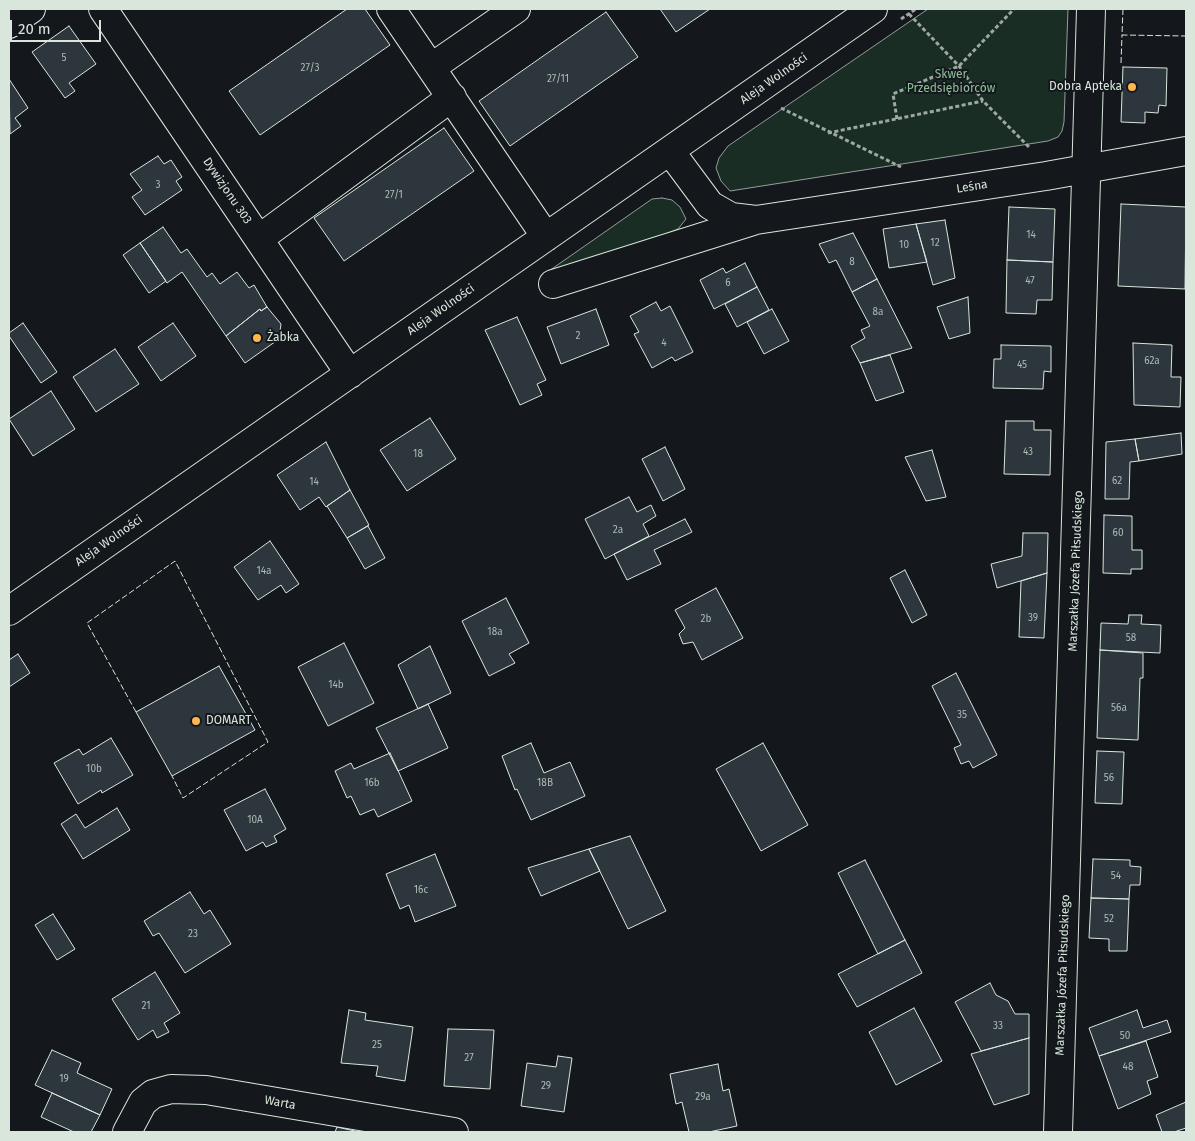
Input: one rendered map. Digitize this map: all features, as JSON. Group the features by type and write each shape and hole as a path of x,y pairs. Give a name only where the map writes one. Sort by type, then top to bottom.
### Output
{"street":[{"path":"9,24 31,9"},
{"name":"Dywizjonu 303","path":"103,9 260,238 350,374"},
{"path":"391,9 546,236"},
{"path":"432,67 516,9"},
{"name":"Marszałka Józefa Piłsudskiego","path":"1054,1132 1092,9"},
{"name":"Aleja Wolności","path":"9,610 670,151 883,17"},
{"path":"260,238 452,97"},
{"name":"Leśna","path":"670,151 710,205 731,217 756,220"},
{"name":"Leśna","path":"553,284 756,220 1186,151"},
{"name":"Warta","path":"127,1132 143,1102 153,1094 171,1089 206,1090 454,1132"}],"path":[{"path":"883,17 909,14 916,9"},
{"path":"897,119 893,94 959,66 1014,9"},
{"path":"909,14 959,66 983,101 1032,150 1023,152"},
{"path":"784,100 776,106 828,133 908,170 898,172"},
{"path":"828,133 983,101"}],"green space":[{"name":"Skwer Przedsiębiorców","path":"928,9 1068,9 1064,122 1058,137 1048,141 730,191 721,181 716,168 719,158 728,146"},
{"path":"652,199 672,200 680,207 686,219 678,229 642,244 546,273"}],"building":[{"path":"347,9 365,9 390,45 260,135 229,91"},
{"path":"660,9 710,9 676,32"},
{"path":"606,12 638,57 510,146 479,101"},
{"path":"69,26 96,64 69,83 75,91 65,98 32,52"},
{"path":"1123,67 1167,68 1166,106 1159,105 1158,113 1145,112 1145,123 1121,122"},
{"path":"9,79 28,108 15,118 21,126 10,134"},
{"path":"444,128 474,171 344,261 314,218"},
{"path":"158,156 164,164 171,160 182,177 176,181 182,190 145,215 132,197 142,190 130,174"},
{"path":"1121,204 1186,207 1185,289 1118,286"},
{"path":"1009,207 1055,209 1053,262 1007,260"},
{"path":"945,220 955,278 933,285 916,224"},
{"path":"916,224 927,262 889,268 883,229"},
{"path":"163,227 181,253 187,249 207,277 212,273 220,284 237,272 249,288 254,285 267,307 261,311 260,309 226,336 182,272 167,283 140,243"},
{"path":"853,233 877,279 852,292 836,260 829,263 819,244"},
{"path":"140,243 166,281 149,293 123,255"},
{"path":"1007,260 1053,262 1052,300 1037,300 1036,314 1006,313"},
{"path":"745,263 757,287 714,309 700,280 723,268 726,273"},
{"path":"877,279 912,348 860,363 851,346 865,338 861,330 870,326 852,292"},
{"path":"757,287 769,310 737,327 725,304"},
{"path":"968,297 970,333 949,339 937,307"},
{"path":"656,302 661,311 670,306 693,352 675,361 672,357 652,368 634,334 639,332 630,316"},
{"path":"267,307 281,324 279,339 245,363 226,336 260,309 261,311"},
{"path":"596,309 609,345 561,364 547,327"},
{"path":"772,309 789,341 764,354 747,322"},
{"path":"517,317 546,380 537,384 542,395 520,405 485,330"},
{"path":"23,323 57,372 41,383 9,336 9,333"},
{"path":"173,323 196,356 161,381 138,347"},
{"path":"1133,343 1172,345 1171,377 1181,377 1180,407 1134,405"},
{"path":"1001,345 1051,346 1051,372 1044,371 1043,389 993,388 994,359 1001,359"},
{"path":"115,349 139,384 96,412 73,377"},
{"path":"890,355 904,392 876,401 860,363"},
{"path":"51,391 75,429 33,456 9,419"},
{"path":"430,418 456,459 407,491 380,450"},
{"path":"1006,421 1034,421 1034,430 1051,430 1050,475 1004,474"},
{"path":"1181,433 1182,454 1139,461 1135,439"},
{"path":"1135,439 1139,461 1130,462 1129,499 1105,499 1106,442"},
{"path":"326,442 350,490 326,507 319,497 300,510 277,475"},
{"path":"665,447 685,489 663,501 642,459"},
{"path":"932,450 946,497 926,501 905,457"},
{"path":"350,490 369,525 347,538 327,506"},
{"path":"629,497 637,512 651,505 656,516 643,524 649,536 605,559 585,519"},
{"path":"1104,515 1132,516 1132,550 1142,550 1142,569 1131,569 1131,574 1103,573"},
{"path":"685,519 692,532 654,550 661,564 627,580 614,554"},
{"path":"368,526 385,558 365,569 347,538"},
{"path":"1023,533 1048,533 1047,573 997,588 991,564 1022,556"},
{"path":"270,541 299,584 286,593 281,585 258,600 234,567"},
{"path":"905,570 927,615 912,623 890,578"},
{"path":"1047,573 1044,638 1019,637 1021,581"},
{"path":"716,588 743,638 702,660 693,642 683,644 679,634 685,628 675,610"},
{"path":"506,598 529,643 509,654 515,663 489,676 462,621"},
{"path":"1129,615 1142,615 1141,624 1161,625 1160,653 1100,650 1101,623 1128,624"},
{"path":"344,643 374,703 328,726 298,667"},
{"path":"430,646 451,693 418,709 398,665"},
{"path":"1100,650 1143,653 1143,678 1140,678 1138,740 1097,738"},
{"path":"18,654 30,673 9,687 9,660"},
{"name":"DOMART","path":"219,666 255,730 172,776 136,712"},
{"path":"956,673 997,755 973,768 969,761 961,764 954,748 961,745 932,686"},
{"path":"428,704 448,748 398,771 376,728"},
{"path":"111,738 133,775 102,793 101,790 78,804 54,763 79,749 83,755"},
{"path":"531,743 544,773 570,762 585,796 531,820 517,789 515,790 502,756"},
{"path":"763,743 808,825 761,851 716,769"},
{"path":"1097,751 1124,752 1122,804 1095,803"},
{"path":"390,753 412,801 378,817 374,809 360,815 351,796 347,798 335,771 351,763 354,769"},
{"path":"265,789 286,829 274,836 277,842 266,847 263,842 246,851 224,810"},
{"path":"117,808 130,830 83,859 61,824 76,814 85,828"},
{"path":"630,836 666,911 628,929 589,849"},
{"path":"589,849 600,871 541,896 528,868"},
{"path":"435,854 456,906 415,922 409,905 400,909 386,874"},
{"path":"1093,859 1130,860 1130,866 1141,867 1140,885 1130,885 1129,899 1091,898"},
{"path":"865,860 905,940 878,954 838,873"},
{"path":"190,892 204,914 210,910 231,944 185,973 159,933 153,936 144,921"},
{"path":"1091,898 1129,899 1127,951 1109,951 1109,939 1089,938"},
{"path":"53,914 75,949 57,960 35,925"},
{"path":"905,940 922,973 857,1007 838,974"},
{"path":"155,972 180,1013 164,1023 169,1032 157,1038 153,1030 138,1040 112,999"},
{"path":"990,983 996,995 1008,1001 1015,1014 1029,1014 1029,1038 981,1051 955,1002"},
{"path":"914,1008 942,1061 896,1085 869,1032"},
{"path":"349,1010 366,1013 365,1020 413,1027 405,1081 376,1076 378,1066 341,1063"},
{"path":"1137,1010 1143,1028 1167,1020 1171,1032 1099,1056 1089,1028"},
{"path":"448,1029 494,1030 490,1089 444,1086"},
{"path":"1029,1038 1029,1094 994,1105 971,1054"},
{"path":"1146,1041 1158,1077 1147,1081 1151,1094 1118,1109 1099,1056"},
{"path":"52,1050 81,1063 77,1073 112,1089 100,1115 35,1085"},
{"path":"558,1056 572,1058 564,1112 521,1106 527,1063 556,1067"},
{"path":"718,1064 723,1091 729,1089 737,1126 709,1132 689,1132 682,1102 676,1104 670,1074"},
{"path":"52,1093 100,1115 91,1132 74,1132 41,1117"},
{"path":"1186,1102 1186,1128 1174,1132 1162,1132 1156,1115"},
{"path":"337,1127 359,1132 335,1132"}],"fence":[{"path":"1123,9 1122,35 1186,36"},
{"path":"1121,63 1122,35"},
{"path":"136,712 87,623 175,561 268,742 183,798 172,776"}],"place":[{"name":"Dobra Apteka","path":"1132,87"},
{"name":"Żabka","path":"257,338"},
{"name":"DOMART","path":"196,721"}]}
